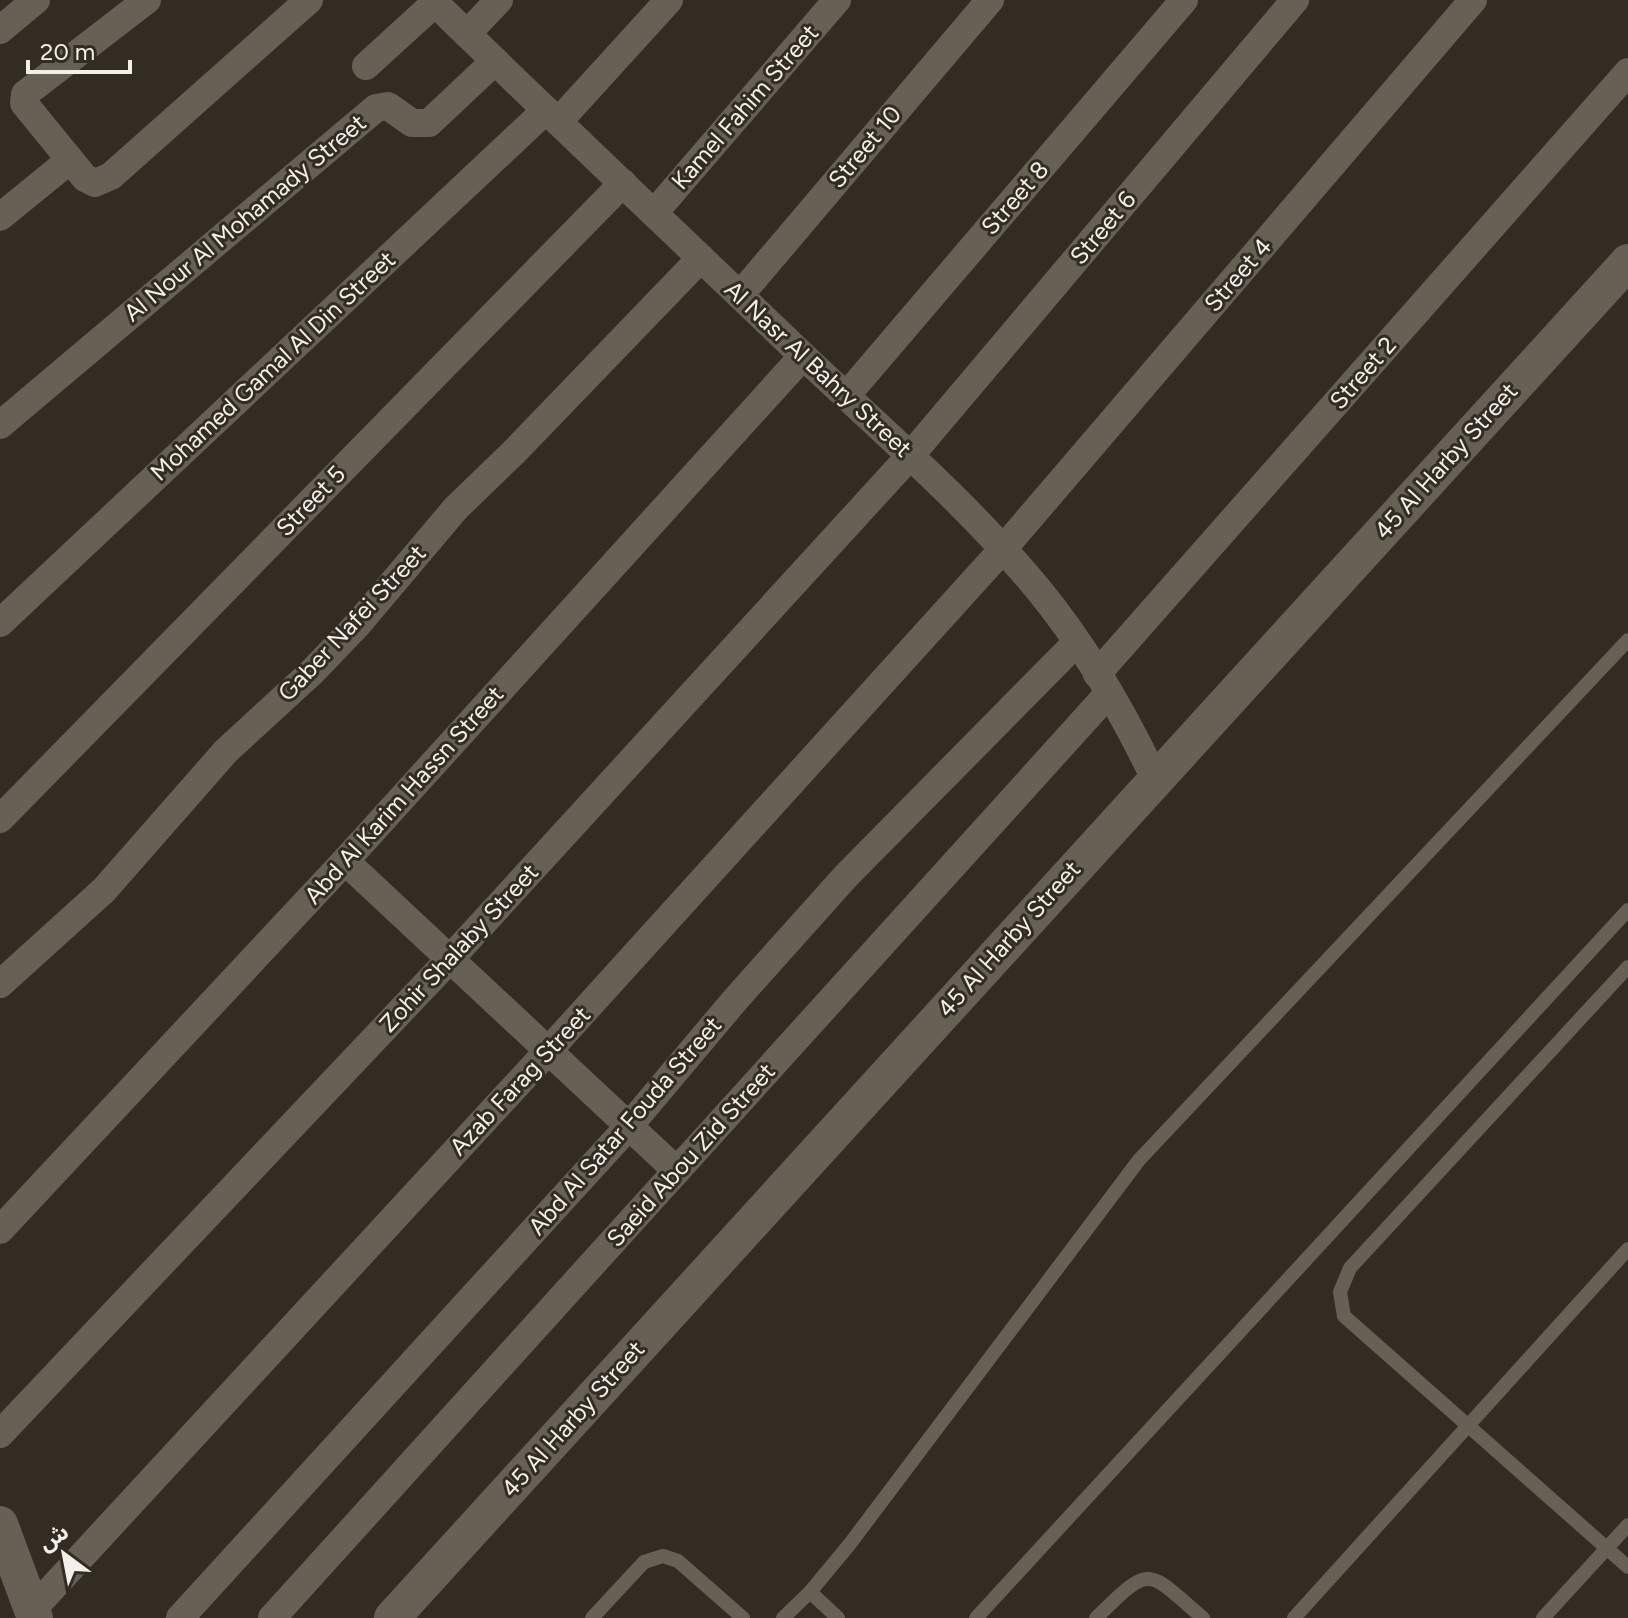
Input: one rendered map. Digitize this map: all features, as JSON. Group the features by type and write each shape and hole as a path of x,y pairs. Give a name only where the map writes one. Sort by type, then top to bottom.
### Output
{"street":[{"path":"0,30 36,0"},
{"path":"147,0 25,94 27,107 70,160 89,181 95,183 106,180 309,0"},
{"path":"467,34 499,0"},
{"name":"Mohamed Gamal Al Din Street","path":"0,623 552,116 669,0"},
{"name":"Kamel Fahim Street","path":"654,213 837,0"},
{"name":"Street 10","path":"740,295 990,0"},
{"name":"Street 8","path":"846,396 1184,0"},
{"name":"Street 6","path":"910,456 1295,0"},
{"name":"Street 4","path":"1003,549 1473,0"},
{"path":"366,66 434,2"},
{"name":"Al Nasr Al Bahry Street","path":"434,2 910,456 1003,549 1077,642 1155,779"},
{"name":"Al Nour Al Mohamady Street","path":"0,425 376,108 388,106 412,123 429,123 495,61"},
{"name":"Street 2","path":"1103,683 1628,72"},
{"path":"0,217 70,160"},
{"name":"Street 5","path":"0,819 623,183"},
{"name":"Gaber Nafei Street","path":"0,984 104,890 226,751 305,679 358,624 456,508 701,258"},
{"name":"45 Al Harby Street","path":"392,1618 1628,262"},
{"name":"Abd Al Karim Hassn Street","path":"0,1230 345,861 803,356"},
{"name":"Zohir Shalaby Street","path":"0,1434 450,959 910,456"},
{"name":"Azab Farag Street","path":"34,1614 1003,549"},
{"name":"Abd Al Satar Fouda Street","path":"180,1618 629,1126 735,1000 846,876 1077,642"},
{"name":"Saeid Abou Zid Street","path":"272,1618 677,1171 1103,683"},
{"path":"345,861 677,1171"},
{"path":"1,1529 34,1614"}],"lane":[{"path":"783,1618 810,1592 849,1545 1139,1160 1628,640"},
{"path":"976,1618 1628,910"},
{"path":"1628,967 1350,1268 1340,1292 1344,1316 1628,1567"},
{"path":"1294,1618 1628,1249"},
{"path":"1543,1618 1628,1525"},
{"path":"592,1618 644,1562 663,1556 678,1561 743,1618"},
{"path":"1096,1618 1132,1583 1146,1578 1159,1580 1203,1618"},
{"path":"810,1592 838,1618"}]}
